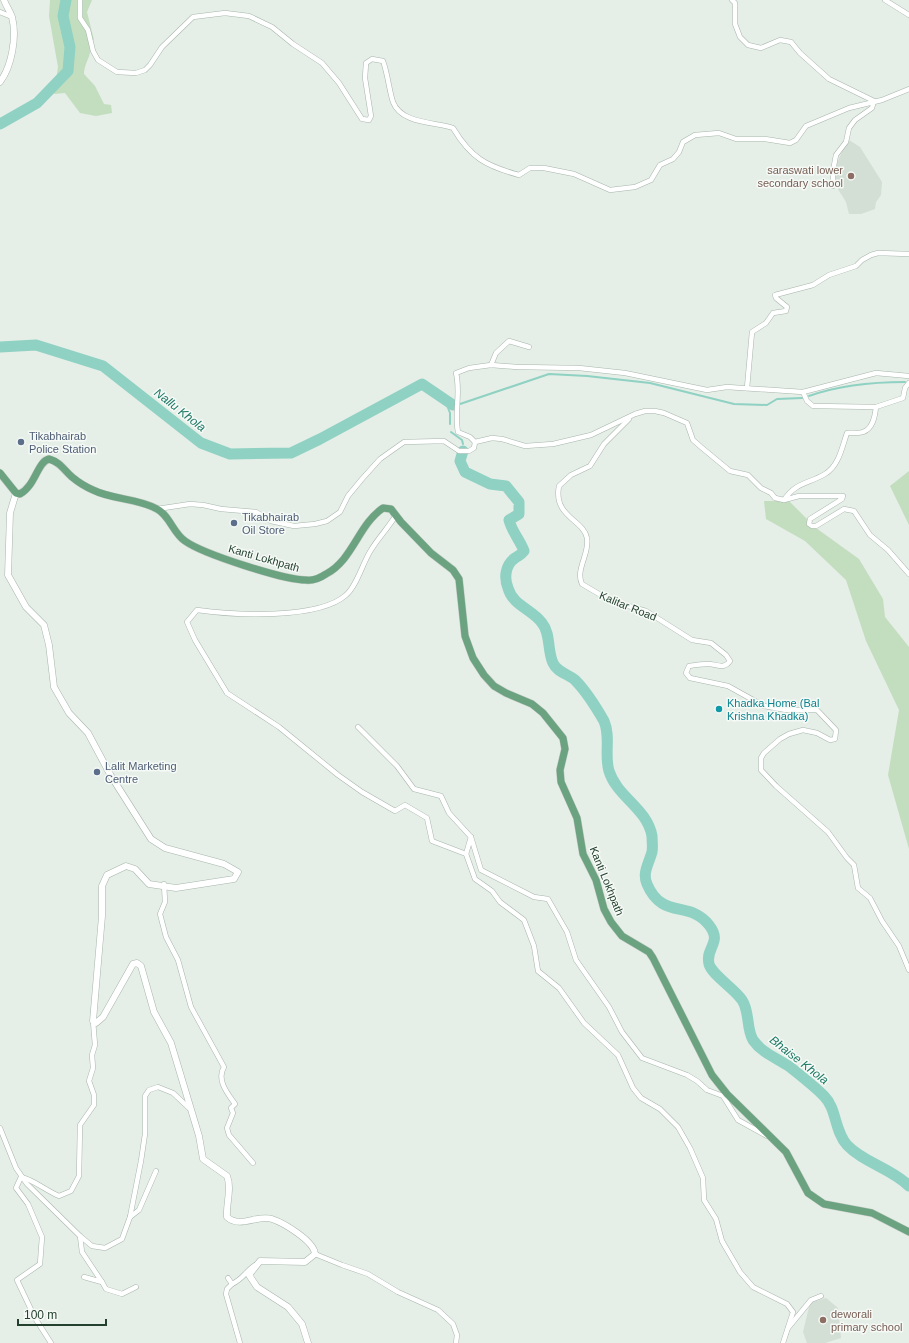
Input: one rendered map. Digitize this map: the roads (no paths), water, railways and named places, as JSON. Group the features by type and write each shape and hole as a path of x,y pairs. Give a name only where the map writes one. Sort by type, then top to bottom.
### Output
{"main road":[{"name":"Kanti Lokhpath","path":"16,493 20,494 28,490 35,479 42,462 49,459 60,465 73,478 93,491 125,498 157,509 181,537 198,548 278,575 308,581 317,579 336,568 370,519 379,511 389,508 424,546 454,570 459,579 465,636 473,658 484,675 494,686 506,694 532,704 543,713 563,738 565,749 560,770 561,782 577,818 583,854 596,880 601,899 611,922 622,936 649,952 653,958 712,1075 727,1094 786,1152 793,1162 800,1181 815,1200 832,1207 872,1213 909,1232"},
{"path":"0,473 16,493"}],"street":[{"path":"0,82 10,58 13,46 14,26 12,17 4,0"},
{"path":"80,0 80,18 88,30 93,51 98,60 117,72 136,73 144,70 150,65 162,47 194,17 225,13 249,16 272,27 322,64 339,83 362,119 369,120 371,116 365,78 366,63 372,59 383,61 388,75 393,104 411,119 453,128 459,139 475,157 503,170 519,175 530,168 544,168 574,174 587,179 601,188 610,190 635,187 651,180 660,165 673,158 679,152 684,142 695,135 718,133 736,139 765,139 790,143 796,140 806,126 849,108 882,100 909,89"},
{"path":"732,0 735,3 735,24 740,37 748,45 761,48 780,40 791,42 800,54 829,79 874,101"},
{"path":"884,0 909,15"},
{"path":"0,12 12,17"},
{"path":"898,93 909,92"},
{"path":"833,186 832,171 836,155 846,142 849,128 855,120 872,108 874,101"},
{"path":"747,388 752,332 766,323 773,313 786,311 787,307 774,295 813,285 829,275 856,266 862,260 871,255 878,253 909,254"},
{"path":"491,365 496,353 510,341 528,347"},
{"path":"475,442 470,437 458,432 456,414 458,400 456,373 469,368 491,365 579,368 625,373 707,390 727,387 803,392 876,373 909,376"},
{"path":"803,392 807,401 813,406 876,408 903,398 905,388 909,383"},
{"path":"784,500 790,491 799,485 826,473 840,455 846,433 863,432 870,427 874,421 876,408"},
{"path":"475,442 492,438 502,439 525,446 553,444 591,435 635,414 655,411 687,423 693,440 730,471 748,476 761,488 771,493 775,498 784,500 799,496 843,496 842,499 810,519 809,524 816,526 844,509 854,511 870,535 888,550 909,574"},
{"name":"Kalitar Road","path":"635,414 604,444 590,466 571,475 559,486 558,496 567,516 579,524 587,536 588,544 581,581 582,584 604,598 646,611 692,640 711,643 726,655 730,661 727,665 722,666 709,664 688,666 686,673 690,678 728,686 764,706 786,710 817,710 836,730 835,739 830,740 817,733 803,730 784,736 764,753 761,758 762,770 776,786 828,832 854,865 858,888 870,898 882,921 899,946 909,970"},
{"path":"157,509 197,505 221,510 256,512 271,520 294,526 321,523 327,521 340,512 348,496 380,459 404,442 444,441 459,451 469,451 474,448 475,442"},
{"path":"16,493 10,513 8,574 26,607 44,624 49,645 54,687 69,713 88,733 111,776 151,839 165,848 224,864 238,872 234,879 176,888 164,884 149,884 135,869 126,866 107,875 102,886 102,916 93,1022 95,1044 92,1055 93,1068 89,1082 94,1095 94,1105 80,1125 79,1176 71,1191 58,1196 42,1188 28,1178 21,1177"},
{"path":"396,515 371,550 348,594 340,600 314,609 259,615 225,614 197,610 187,622 195,640 227,693 279,727 338,775 362,792 395,811 405,805 426,818 432,841 466,854"},
{"path":"358,726 397,766 414,789 441,796 449,813 471,837 481,870 534,897 548,899 567,932 576,960 609,1007 622,1032 642,1058 687,1076 697,1081 707,1090 723,1096 738,1120 772,1139"},
{"path":"471,837 466,854 475,879 492,891 500,902 524,920 534,946 538,971 559,988 584,1023 618,1055 633,1088 641,1098 660,1109 678,1127 690,1148 703,1178 704,1200 716,1219 722,1241 740,1272 754,1287 787,1304 793,1312 783,1343"},
{"path":"164,884 165,902 160,914 166,937 178,960 191,1007 224,1067 221,1071 224,1089 235,1104 230,1108 233,1113 227,1128 229,1135 253,1163"},
{"path":"93,1022 96,1023 103,1016 133,964 137,963 141,966 154,1012 171,1043 189,1108 199,1136 203,1159 227,1176 229,1180 226,1204 227,1217 231,1221 237,1222 272,1219 308,1240 314,1249 315,1254"},
{"path":"0,1128 21,1177 80,1236 92,1246 105,1248 122,1239 130,1217 145,1134 145,1096 149,1090 158,1087 173,1093 189,1108"},
{"path":"130,1217 139,1210 156,1171"},
{"path":"21,1177 16,1188 28,1204 42,1238 40,1264 17,1280 35,1318 51,1343"},
{"path":"80,1236 82,1252 106,1289 122,1294 136,1286"},
{"path":"240,1343 226,1294 227,1289 232,1284 242,1279 247,1270 260,1262 305,1262 315,1254"},
{"path":"315,1254 368,1274 398,1292 438,1310 453,1324 457,1335 456,1343"},
{"path":"260,1262 249,1274 257,1287 288,1307 302,1324 308,1343"},
{"path":"84,1277 102,1282"},
{"path":"228,1278 232,1284"},
{"path":"786,1331 811,1300 821,1296"}],"waterway":[{"path":"0,124 37,103 68,71 70,47 63,16 66,0"},
{"name":"Nallu Khola","path":"0,347 36,345 103,366 201,443 230,454 291,453 422,384 453,405"},
{"path":"460,404 549,374 587,376 650,383 734,404 767,405 777,399 802,398"},
{"path":"809,396 832,389 856,385 905,382"},
{"path":"445,400 450,413 450,424"},
{"path":"451,432 462,440 463,444"},
{"name":"Bhaise Khola","path":"463,451 460,461 465,472 490,484 506,486 519,502 519,514 509,520 524,551 515,558 507,568 506,580 510,594 518,603 538,618 545,627 553,663 560,671 575,680 591,700 604,721 607,733 607,759 609,771 618,788 644,818 649,826 652,836 652,852 646,868 645,876 647,884 653,895 660,902 668,906 693,913 709,925 714,936 714,941 708,958 709,964 714,973 742,1000 746,1010 749,1030 753,1040 770,1055 790,1067 824,1096 831,1107 840,1133 847,1145 861,1156 894,1175 909,1186"}],"place":[{"name":"saraswati lower secondary school","path":"851,176"},
{"name":"Tikabhairab Police Station","path":"21,442"},
{"name":"Tikabhairab Oil Store","path":"234,523"},
{"name":"Khadka Home (Bal Krishna Khadka)","path":"719,709"},
{"name":"Lalit Marketing Centre","path":"97,772"},
{"name":"deworali primary school","path":"823,1320"}]}
